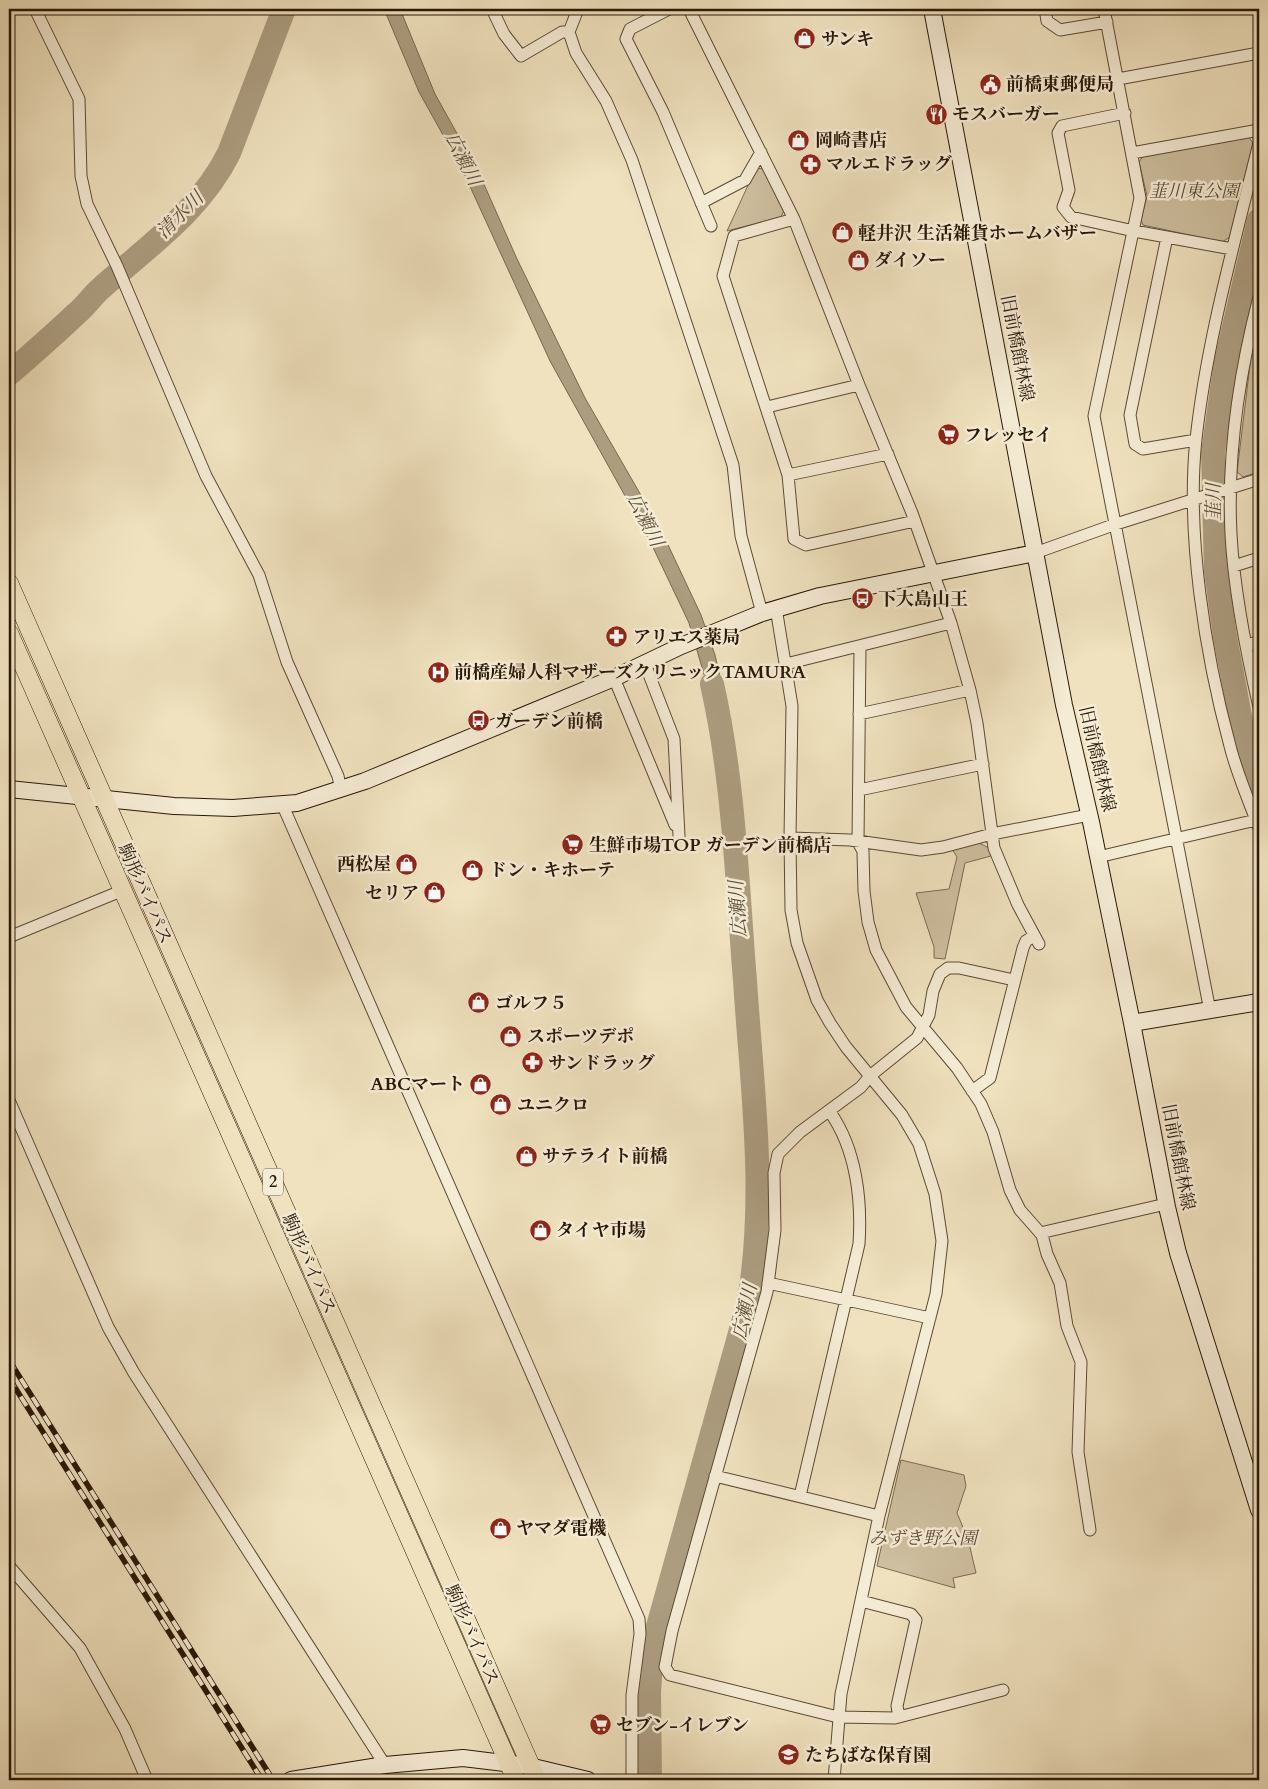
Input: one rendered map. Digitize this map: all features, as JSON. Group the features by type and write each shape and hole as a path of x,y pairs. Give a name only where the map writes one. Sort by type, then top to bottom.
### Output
{"main road":[{"name":"駒形バイパス","path":"9,583 533,1773"},
{"name":"駒形バイパス","path":"9,634 512,1773"},
{"path":"304,1251 308,1284 321,1314"}],"street":[{"path":"35,9 79,98 82,189 123,279 206,476 259,576 287,662 338,776 341,790"},
{"path":"492,9 504,34 521,56 562,32 568,32"},
{"path":"578,9 568,32 576,52 606,101 635,169 733,466 741,536 769,611 786,664 792,716 791,910 804,968 817,1000 830,1023 902,1115 919,1144 935,1194 942,1241 940,1272 930,1318 879,1516 846,1666 838,1717 834,1780"},
{"path":"670,9 630,29 626,39 663,112 711,226"},
{"path":"689,9 794,219 915,521 951,623 970,690 983,764 994,848 1036,940 1026,941 1023,948 990,1078 972,1091"},
{"name":"旧前橋館林線","path":"932,9 1064,705 1132,1023 1166,1204 1178,1253 1259,1510"},
{"path":"1045,9 1047,21 1060,30 1107,22"},
{"path":"1104,9 1140,198 1094,416 1210,1011"},
{"path":"1118,79 1259,52"},
{"path":"1125,113 1062,126 1058,133 1069,190 1063,207 1071,217 1232,249"},
{"path":"1132,153 1259,130"},
{"path":"1098,857 1177,838 1258,824 1230,747 1203,613 1196,440 1206,368 1232,249 1259,143"},
{"path":"701,203 745,180 761,152"},
{"path":"794,219 734,236 723,276 788,476 794,539 806,545 915,521"},
{"path":"1167,237 1130,416 1135,444 1143,449 1196,440"},
{"path":"1259,297 1247,344 1226,490 1234,566 1246,646 1259,707"},
{"path":"1247,344 1259,341"},
{"path":"767,407 859,385"},
{"path":"788,476 888,454"},
{"path":"9,789 126,803 203,808 283,806 341,790 614,678 686,644 769,611 820,596 1035,553 1116,524 1259,479"},
{"path":"1234,566 1259,558"},
{"path":"786,664 951,623"},
{"path":"1246,646 1259,641"},
{"path":"860,646 858,842 863,851 864,891 868,922 876,950 902,999 923,1028 957,1068 981,1104 994,1132 1010,1190 1020,1210 1040,1233 1060,1282 1067,1326 1081,1362 1078,1452 1090,1530"},
{"path":"614,678 679,836 674,739 645,664"},
{"path":"859,714 970,690"},
{"path":"859,790 983,764"},
{"path":"283,806 639,1619 640,1634 632,1695 632,1780"},
{"path":"790,838 858,842 921,850 943,847 992,834 1089,815"},
{"path":"9,937 121,891"},
{"path":"1003,1690 898,1717 838,1717 670,1675 666,1672 665,1667 672,1631 758,1328 768,1283 774,1230 775,1161 778,1154 800,1132 830,1112 861,1087 870,1076 917,1038 929,1015 936,982 940,974 948,968 959,968 1014,980"},
{"path":"1132,1023 1259,1002"},
{"path":"9,1100 108,1326 134,1373 384,1765"},
{"path":"800,1496 848,1299 859,1244 860,1207 851,1160 841,1133 830,1112"},
{"path":"1040,1233 1166,1204"},
{"path":"768,1283 930,1318"},
{"path":"716,1476 879,1516"},
{"path":"9,1566 80,1648 125,1728 147,1780"},
{"path":"861,1601 911,1614 916,1620 897,1706 898,1717"},
{"path":"291,1780 384,1765 463,1758 512,1773 533,1773 588,1780"}],"green space":[{"name":"韮川東公園","path":"1248,136 1253,143 1230,237 1222,242 1143,225 1141,220 1147,196 1139,162 1144,155"},
{"path":"756,168 763,169 784,210 781,217 727,231"},
{"path":"1259,349 1259,472 1243,477 1237,472 1251,357"},
{"path":"979,843 989,848 991,856 965,863 945,959 934,958 934,947 916,893 949,889 957,857 952,849"},
{"name":"みずき野公園","path":"901,1460 964,1475 966,1486 957,1513 968,1539 976,1573 953,1578 955,1588 877,1566"}],"water":[{"path":"384,9 400,9 435,94 479,173 517,259 585,398 661,530 701,615 715,655 727,708 724,718 715,712 689,623 649,539 550,361 462,169 419,92"}],"waterway":[{"name":"清水川","path":"9,374 83,308 98,291 170,228 203,193 229,153 284,9"},
{"name":"韮川","path":"1259,220 1226,361 1213,453 1216,571 1225,637 1243,732 1259,783"},
{"name":"広瀬川","path":"650,1780 649,1692 652,1648 749,1301 757,1221 754,1101 734,832 725,757 712,684"}],"railway":[{"path":"9,1360 273,1780"},
{"path":"9,1378 262,1780"}],"place":[{"name":"サンキ","path":"805,39"},
{"name":"前橋東郵便局","path":"990,84"},
{"name":"モスバーガー","path":"936,114"},
{"name":"岡崎書店","path":"799,140"},
{"name":"マルエドラッグ","path":"810,164"},
{"name":"軽井沢 生活雑貨ホームバザー","path":"842,233"},
{"name":"ダイソー","path":"858,260"},
{"name":"フレッセイ","path":"948,435"},
{"name":"下大島山王","path":"862,599"},
{"name":"アリエス薬局","path":"617,637"},
{"name":"前橋産婦人科マザーズクリニックTAMURA","path":"438,672"},
{"name":"ガーデン前橋","path":"479,721"},
{"name":"生鮮市場TOP ガーデン前橋店","path":"573,845"},
{"name":"西松屋","path":"407,864"},
{"name":"ドン・キホーテ","path":"473,870"},
{"name":"セリア","path":"435,893"},
{"name":"ゴルフ５","path":"479,1003"},
{"name":"スポーツデポ","path":"511,1036"},
{"name":"サンドラッグ","path":"532,1063"},
{"name":"ABCマート","path":"481,1084"},
{"name":"ユニクロ","path":"501,1105"},
{"name":"サテライト前橋","path":"526,1156"},
{"name":"タイヤ市場","path":"540,1230"},
{"name":"ヤマダ電機","path":"500,1528"},
{"name":"セブン-イレブン","path":"600,1725"},
{"name":"たちばな保育園","path":"789,1755"}]}
